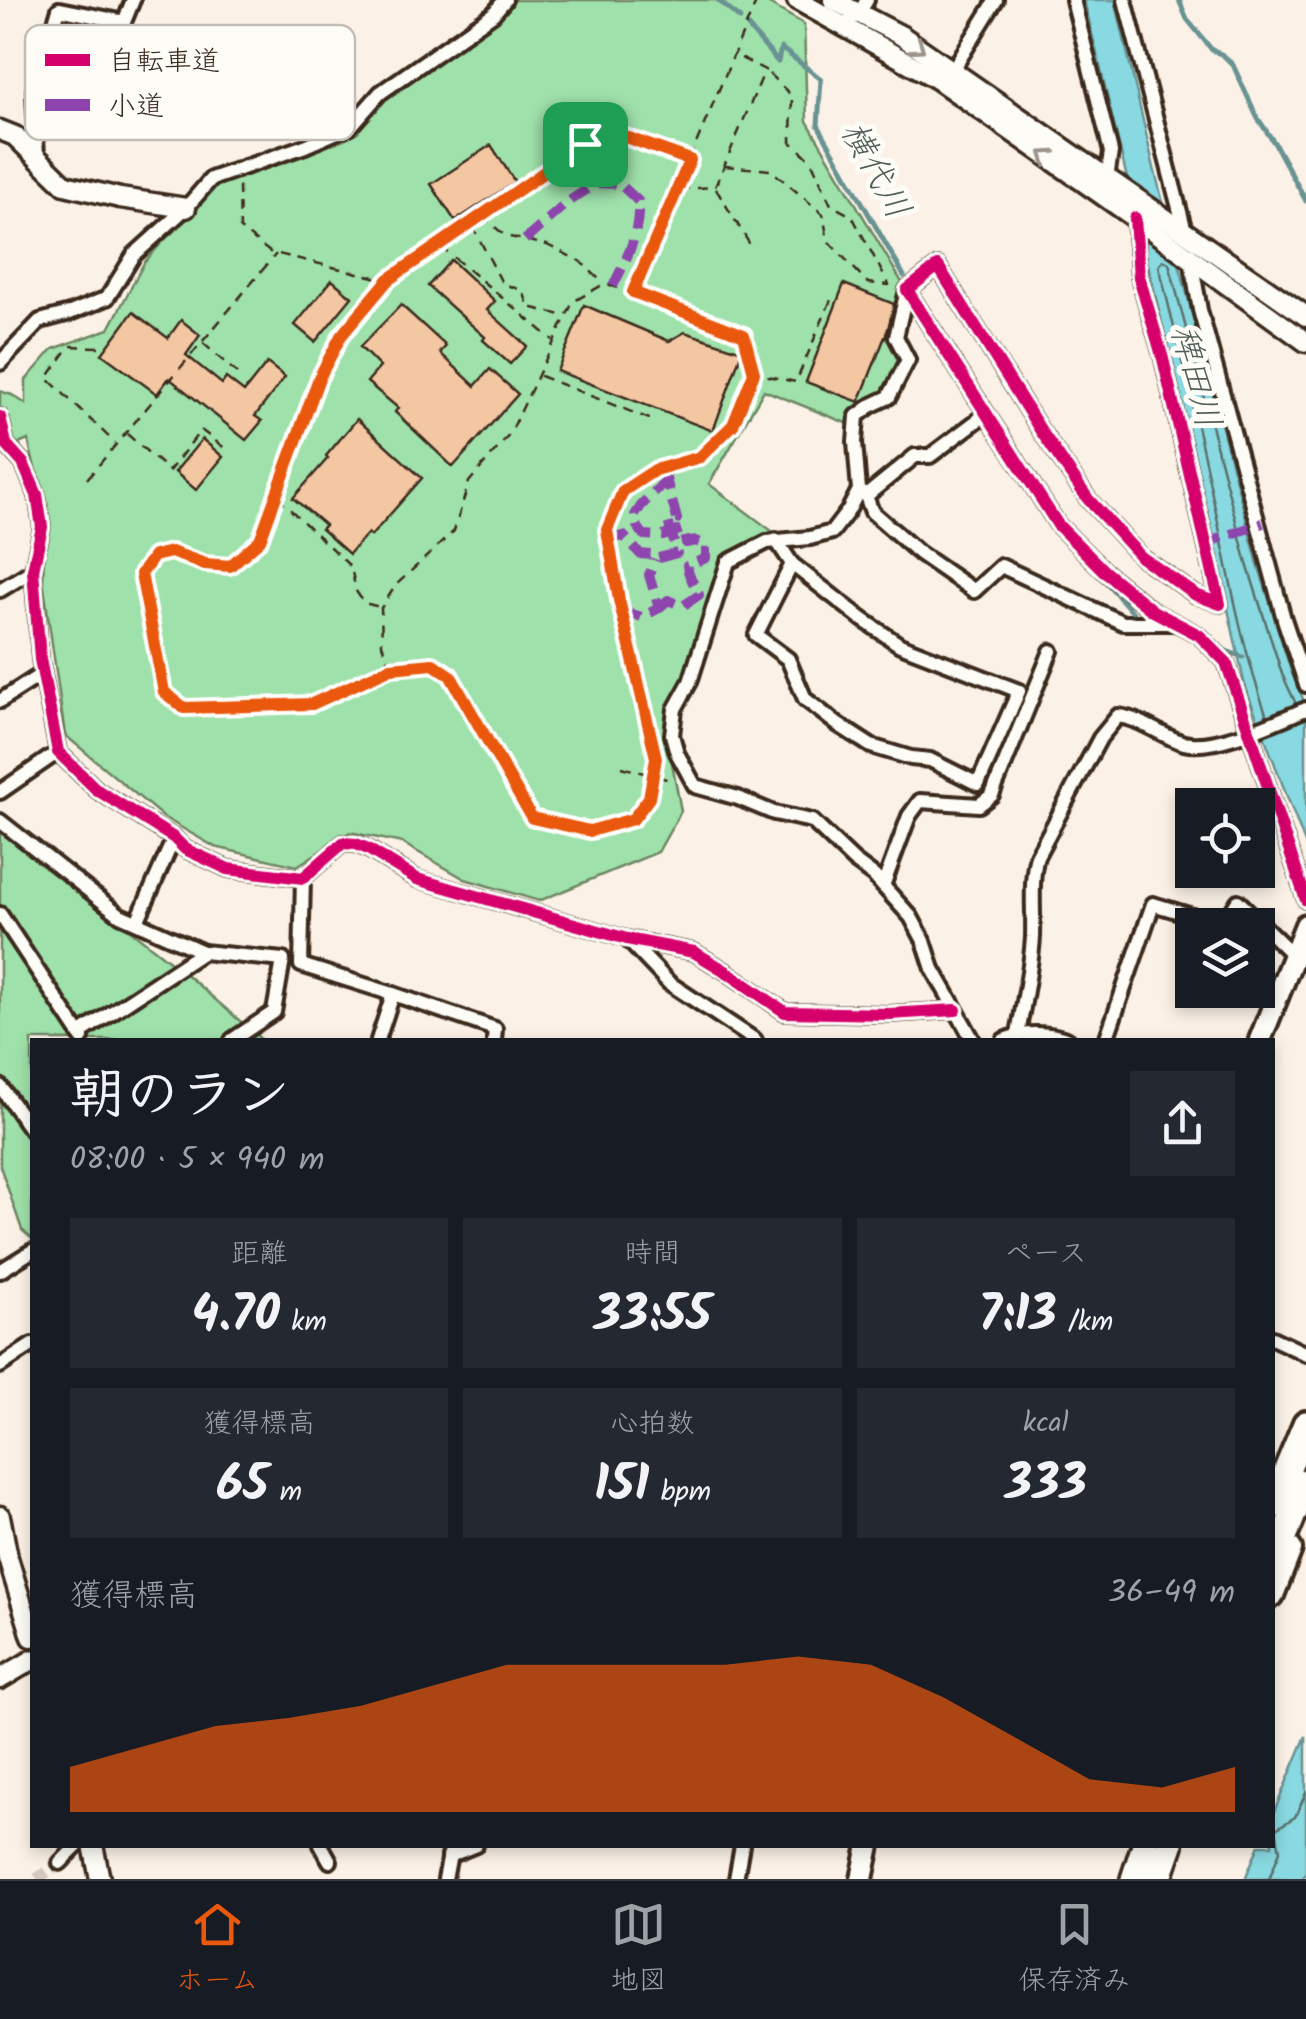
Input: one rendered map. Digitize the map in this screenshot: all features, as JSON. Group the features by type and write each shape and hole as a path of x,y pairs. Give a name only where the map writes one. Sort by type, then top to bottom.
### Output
{"highway":[{"path":"1275,1481 1306,1407"},
{"path":"1275,1499 1306,1424"},
{"path":"1275,1559 1306,1482"},
{"path":"1275,1586 1306,1509"},
{"path":"1124,1879 1136,1848"},
{"path":"1134,1879 1144,1848"},
{"path":"1158,1879 1169,1848"},
{"path":"1169,1879 1180,1848"}],"main road":[{"path":"1261,1038 1306,924"},
{"path":"862,1879 869,1848"}],"street":[{"path":"53,25 58,8 124,22 133,0"},
{"path":"355,121 380,94 493,14 504,0"},
{"path":"797,0 936,78 1130,215 1192,252 1246,276 1306,316"},
{"path":"833,0 863,7 1124,189 1242,296 1306,342"},
{"path":"952,71 996,0"},
{"path":"1073,0 1111,152 1107,178"},
{"path":"1125,0 1192,252 1200,310 1306,685"},
{"path":"843,26 863,7"},
{"path":"0,130 15,136 65,186 186,208"},
{"path":"36,140 37,158"},
{"path":"0,364 40,322 107,298 134,256 211,179 318,140"},
{"path":"1130,215 1139,278 1163,360 1220,604 1196,594 1141,557 1088,499 938,266 906,290 896,337 908,360 889,397 857,416 855,442 862,493 872,512 920,553 974,591 1001,566 1123,623 1175,623"},
{"path":"906,290 1058,525 1153,612 1200,635 1226,662 1306,900"},
{"path":"972,1038 933,969 911,917 882,886 812,821 774,813 695,786 672,736 675,709 690,682 728,562 767,542 832,532 862,493 915,456 930,456 986,414"},
{"path":"0,417 3,446 23,463 36,495 42,528 34,570 42,674 58,752 97,790 174,838 185,849 228,869 303,878 343,844 356,844 417,879 627,938 694,952 785,1012 889,1014 956,1010"},
{"path":"776,540 792,564 900,644 1019,691 978,784 930,760 871,746 805,699 788,659 756,634 792,564"},
{"path":"0,590 34,570"},
{"path":"882,886 909,816 920,801 980,805 992,795 1051,651"},
{"path":"0,701 42,674"},
{"path":"1018,1034 1032,952 1032,874 1037,856 1100,738 1118,716 1197,746 1251,731 1306,709"},
{"path":"0,792 58,752"},
{"path":"0,821 120,915 203,952 283,960 274,1012 235,1038"},
{"path":"136,922 174,838"},
{"path":"303,878 300,965 495,1029 494,1038"},
{"path":"1107,1038 1154,904 1175,910"},
{"path":"0,914 6,935 81,1037 203,952"},
{"path":"1275,937 1294,956"},
{"path":"627,938 669,983 752,1038"},
{"path":"379,1038 392,994"},
{"path":"1009,1038 1018,1034 1064,1038"},
{"path":"0,1086 30,1128"},
{"path":"0,1272 30,1252"},
{"path":"1275,1339 1306,1354"},
{"path":"0,1366 30,1346"},
{"path":"0,1516 30,1630"},
{"path":"0,1679 30,1661"},
{"path":"60,1863 75,1848"},
{"path":"94,1848 100,1879"},
{"path":"323,1848 330,1861"},
{"path":"736,1879 741,1848"},
{"path":"445,1879 450,1850"}],"path":[{"path":"633,292 757,0"},
{"path":"724,166 771,170 823,214 828,241 868,283 889,285 852,216 831,205 811,160 791,142 792,96 765,70 734,55"},
{"path":"715,187 765,70"},
{"path":"561,124 585,144"},
{"path":"482,215 505,236 547,246 580,261 604,284 744,335 754,373 733,425 700,457 655,470 623,491 607,530 656,758 649,798 633,819 590,831 532,818 450,675 433,664 391,668 312,704 184,708 164,692 141,574 154,556 171,552 205,564 230,566 260,540 319,378 341,336 388,280 471,223 482,215 585,144 620,135 690,160"},
{"path":"239,169 240,229 270,252 388,280"},
{"path":"678,189 715,187"},
{"path":"715,187 752,248"},
{"path":"471,223 502,284 523,291 530,307 566,316"},
{"path":"439,245 554,341"},
{"path":"88,479 276,254"},
{"path":"391,668 382,644 381,608 396,585 454,531 468,482 510,434 573,302 604,284"},
{"path":"754,373 796,382 833,295"},
{"path":"202,342 239,374"},
{"path":"99,347 70,346 47,378 116,444"},
{"path":"538,375 657,422"},
{"path":"126,433 170,471 201,430 226,450"},
{"path":"276,496 351,568 356,591 364,604 381,608"},
{"path":"622,767 695,786"}],"green space":[{"path":"509,0 762,0 804,24 807,121 904,286 892,333 902,358 887,393 871,400 846,423 764,390 709,484 772,531 727,556 689,676 673,698 668,742 681,811 658,852 539,901 465,879 402,843 350,832 297,866 215,847 163,817 65,735 43,580 46,512 28,440 0,452 0,391 26,404 26,380 53,349 109,329 144,263 213,184 321,140 355,140 355,125 380,97"},
{"path":"0,828 181,970 260,1038 30,1038 30,1237 22,1230 0,1166"}],"water":[{"name":"稗田川","path":"1084,0 1115,0 1154,168 1257,561 1291,671 1306,706 1306,846 1245,686"},
{"path":"1306,1736 1303,1879 1245,1879 1258,1848 1275,1848 1275,1809"}],"building":[{"path":"491,145 515,182 455,221 431,184"},
{"path":"451,260 495,301 487,310 527,346 510,364 428,286"},
{"path":"332,280 352,297 315,342 295,325"},
{"path":"844,284 894,304 859,402 806,382"},
{"path":"401,305 446,346 440,353 475,386 490,369 518,394 453,467 395,412 398,408 367,382 380,367 360,347"},
{"path":"584,305 669,341 685,332 742,351 713,431 557,371"},
{"path":"133,312 168,338 181,320 200,335 186,355 222,384 226,378 244,392 267,363 285,377 255,416 262,421 246,440 169,378 157,394 102,354"},
{"path":"357,419 422,478 371,536 368,533 349,554 321,529 325,525 293,498"},
{"path":"202,439 223,457 196,490 175,472"}],"waterway":[{"name":"横代川","path":"718,0 740,19"},
{"path":"1179,0 1187,19 1212,50 1233,65 1257,117 1306,201"},
{"name":"横代川","path":"747,26 778,62 781,48 821,79 818,125 904,276"},
{"name":"横代川","path":"1098,573 1135,615 1143,618"},
{"name":"横代川","path":"1171,630 1183,634"},
{"name":"横代川","path":"1221,649 1243,657"}],"tunnel":[{"path":"37,1879 60,1863"}],"marked path":[{"path":"525,240 569,201 597,183 620,184 638,201 638,213 632,245 613,286"},
{"path":"609,539 624,536 640,554 655,559 677,553 668,521 677,519 663,468"},
{"path":"659,608 668,600 683,606 699,595 687,566 706,558 706,545 686,543 683,529 663,536 644,535 637,526 635,515 666,480"},
{"path":"1203,544 1263,523"},
{"path":"622,611 642,617 659,608 649,575 655,559"}],"cycle path":[{"path":"1135,218 1139,277 1163,359 1220,604 1196,595 1141,557 1088,499 938,266 907,290 1058,525 1105,572 1153,611 1199,635 1226,662 1306,900"},
{"path":"0,417 6,444 23,463 37,495 42,527 33,570 40,659 58,752 97,790 174,838 185,849 228,869 303,878 343,843 356,844 417,879 627,939 694,952 785,1012 889,1014 956,1010"}],"route":[{"path":"620,135 690,160 633,292 744,335 754,373 733,425 700,457 655,470 623,491 607,530 656,758 649,798 633,819 590,831 532,818 450,675 433,664 391,668 312,704 184,708 164,692 141,574 154,556 171,552 205,564 230,566 260,540 319,378 341,336 388,280 585,144 620,135"}]}
